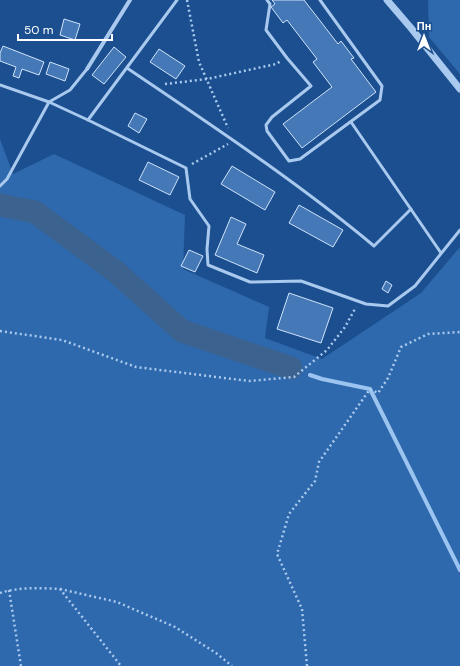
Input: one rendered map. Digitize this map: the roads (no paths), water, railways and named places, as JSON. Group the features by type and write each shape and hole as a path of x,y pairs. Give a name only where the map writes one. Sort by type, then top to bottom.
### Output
{"street":[{"path":"86,69 130,0"},
{"path":"387,0 460,89"}],"lane":[{"path":"88,120 176,0"},
{"path":"267,0 270,4 266,30 310,86 272,117 266,125 267,131 289,161 300,159 380,100 382,86 320,0"},
{"path":"127,68 234,140 374,246 411,209"},
{"path":"0,186 7,179 49,102 70,90 86,69"},
{"path":"0,85 49,102 186,168 190,199 209,226 206,249 208,265 250,282 301,281 359,302 388,306 415,286 460,230"},
{"path":"351,122 441,253"}],"waterway":[{"path":"0,205 35,212 115,271 182,331 291,368"},
{"path":"310,375 370,389 460,570"}]}
